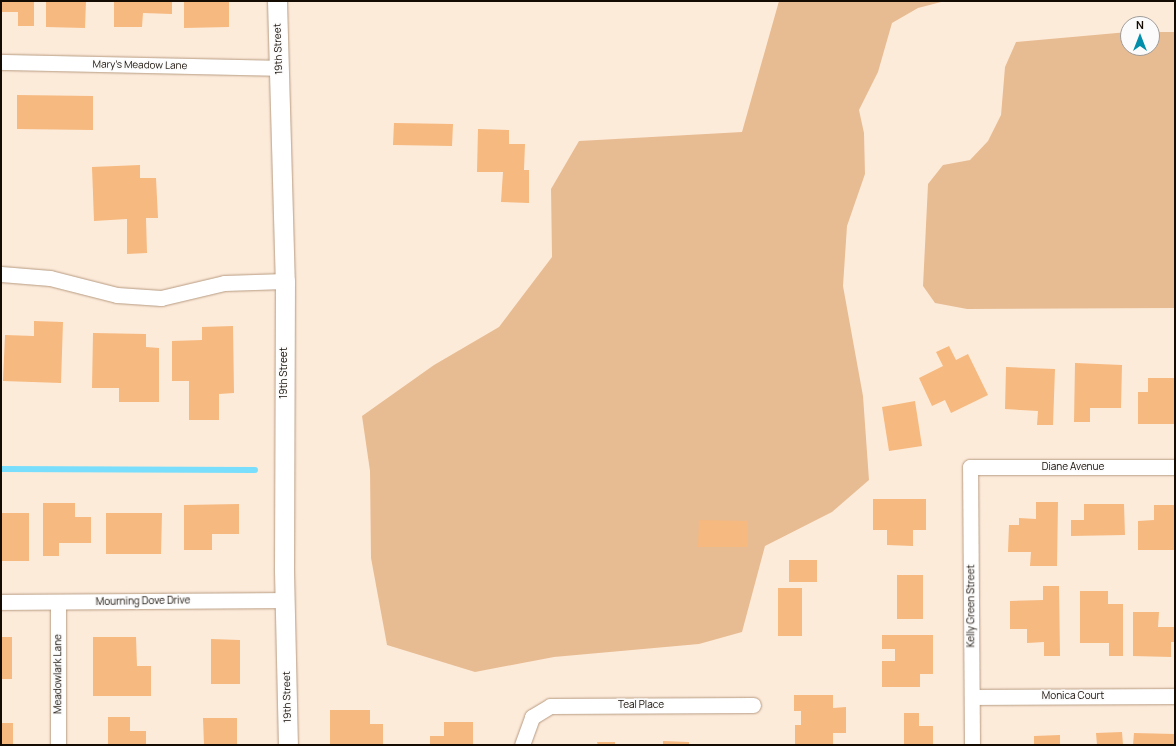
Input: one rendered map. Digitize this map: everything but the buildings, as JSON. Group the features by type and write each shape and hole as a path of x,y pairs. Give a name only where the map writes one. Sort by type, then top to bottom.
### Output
{"street":[{"name":"19th Street","path":"277,1 285,281 285,600 288,745"},
{"name":"Mary's Meadow Lane","path":"1,62 278,68"},
{"path":"1,274 50,278 117,295 161,298 224,283 285,281"},
{"name":"Diane Avenue","path":"970,468 1175,467"},
{"name":"Kelly Green Street","path":"970,468 972,745"},
{"name":"Mourning Dove Drive","path":"1,602 285,600"},
{"name":"Meadowlark Lane","path":"58,602 58,745"},
{"name":"Monica Court","path":"972,697 1175,696"},
{"name":"Teal Place","path":"522,745 532,717 550,706 753,705"}],"shaded area":[{"path":"779,1 945,1 918,8 892,23 878,72 859,110 864,133 865,174 847,226 843,286 863,396 869,480 832,512 765,546 742,632 699,644 554,657 475,672 387,645 371,558 370,471 362,416 434,365 499,327 552,257 551,189 579,141 742,132"},
{"path":"1160,32 1175,32 1175,308 967,309 935,303 923,286 928,184 943,165 970,160 988,141 1001,115 1005,67 1016,42 1120,33 1120,56 1160,56"}],"waterway":[{"path":"1,469 255,470"}]}
